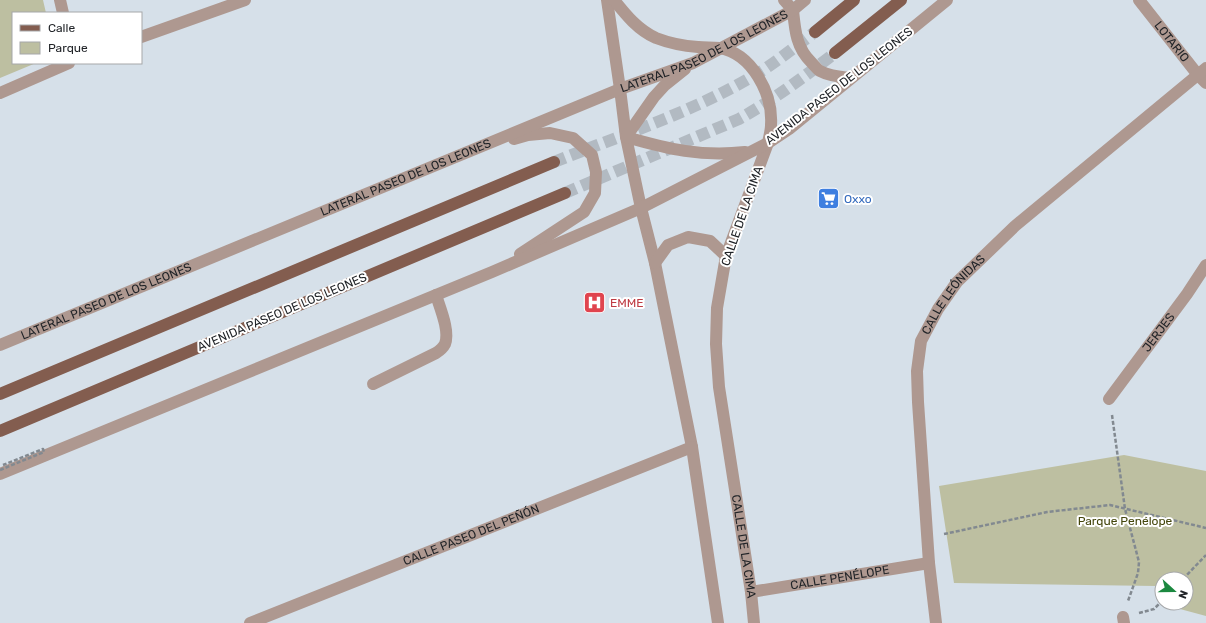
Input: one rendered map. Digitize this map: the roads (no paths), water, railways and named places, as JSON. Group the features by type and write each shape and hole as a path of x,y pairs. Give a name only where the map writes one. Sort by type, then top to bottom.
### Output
{"main road":[{"path":"815,32 854,0"},
{"path":"835,53 901,0"},
{"path":"0,394 554,162"},
{"name":"AVENIDA PASEO DE LOS LEONES","path":"0,431 565,193"}],"street":[{"path":"60,0 63,12"},
{"path":"142,37 245,0"},
{"path":"607,0 626,137 641,208 655,263 692,447 718,623"},
{"name":"CALLE DE LA CIMA","path":"614,0 624,13 641,29 657,38 679,44 720,48 734,53 747,63 756,75 764,90 769,107 771,125 768,143 726,256 717,308 716,344 719,388 751,592 754,623"},
{"path":"784,0 793,10 795,32 799,46 807,58 819,70 831,75 850,78"},
{"name":"LATERAL PASEO DE LOS LEONES","path":"0,345 460,154 620,89 693,63 793,10 806,0"},
{"name":"AVENIDA PASEO DE LOS LEONES","path":"641,208 768,143 789,129 947,0"},
{"name":"LOTARIO","path":"1139,0 1203,75"},
{"path":"626,137 665,84 693,63"},
{"path":"0,93 67,64"},
{"name":"CALLE LEÓNIDAS","path":"936,623 929,563 916,371 921,341 938,308 957,282 1015,226 1203,75"},
{"path":"460,154 528,135 550,133 573,138 592,155 596,172 595,193 584,212 492,272"},
{"path":"626,137 687,152 725,154 752,151"},
{"path":"1,470 436,295 641,208"},
{"path":"655,263 668,245 688,237 710,241 726,256"},
{"name":"JERJES","path":"1109,398 1187,294 1206,265"},
{"path":"373,384 436,353 444,346 447,336 436,295"},
{"name":"CALLE PASEO DEL PEÑÓN","path":"250,623 692,447"},
{"name":"CALLE PENÉLOPE","path":"751,592 929,563"}],"tunnel":[{"path":"554,162 677,114 725,92 766,68 815,32"},
{"path":"565,193 739,119 788,88 835,53"}],"place":[{"name":"Oxxo","path":"828,199"},
{"name":"EMME","path":"594,303"}],"park label":[{"name":"Parque Penélope","path":"1125,521"}]}
